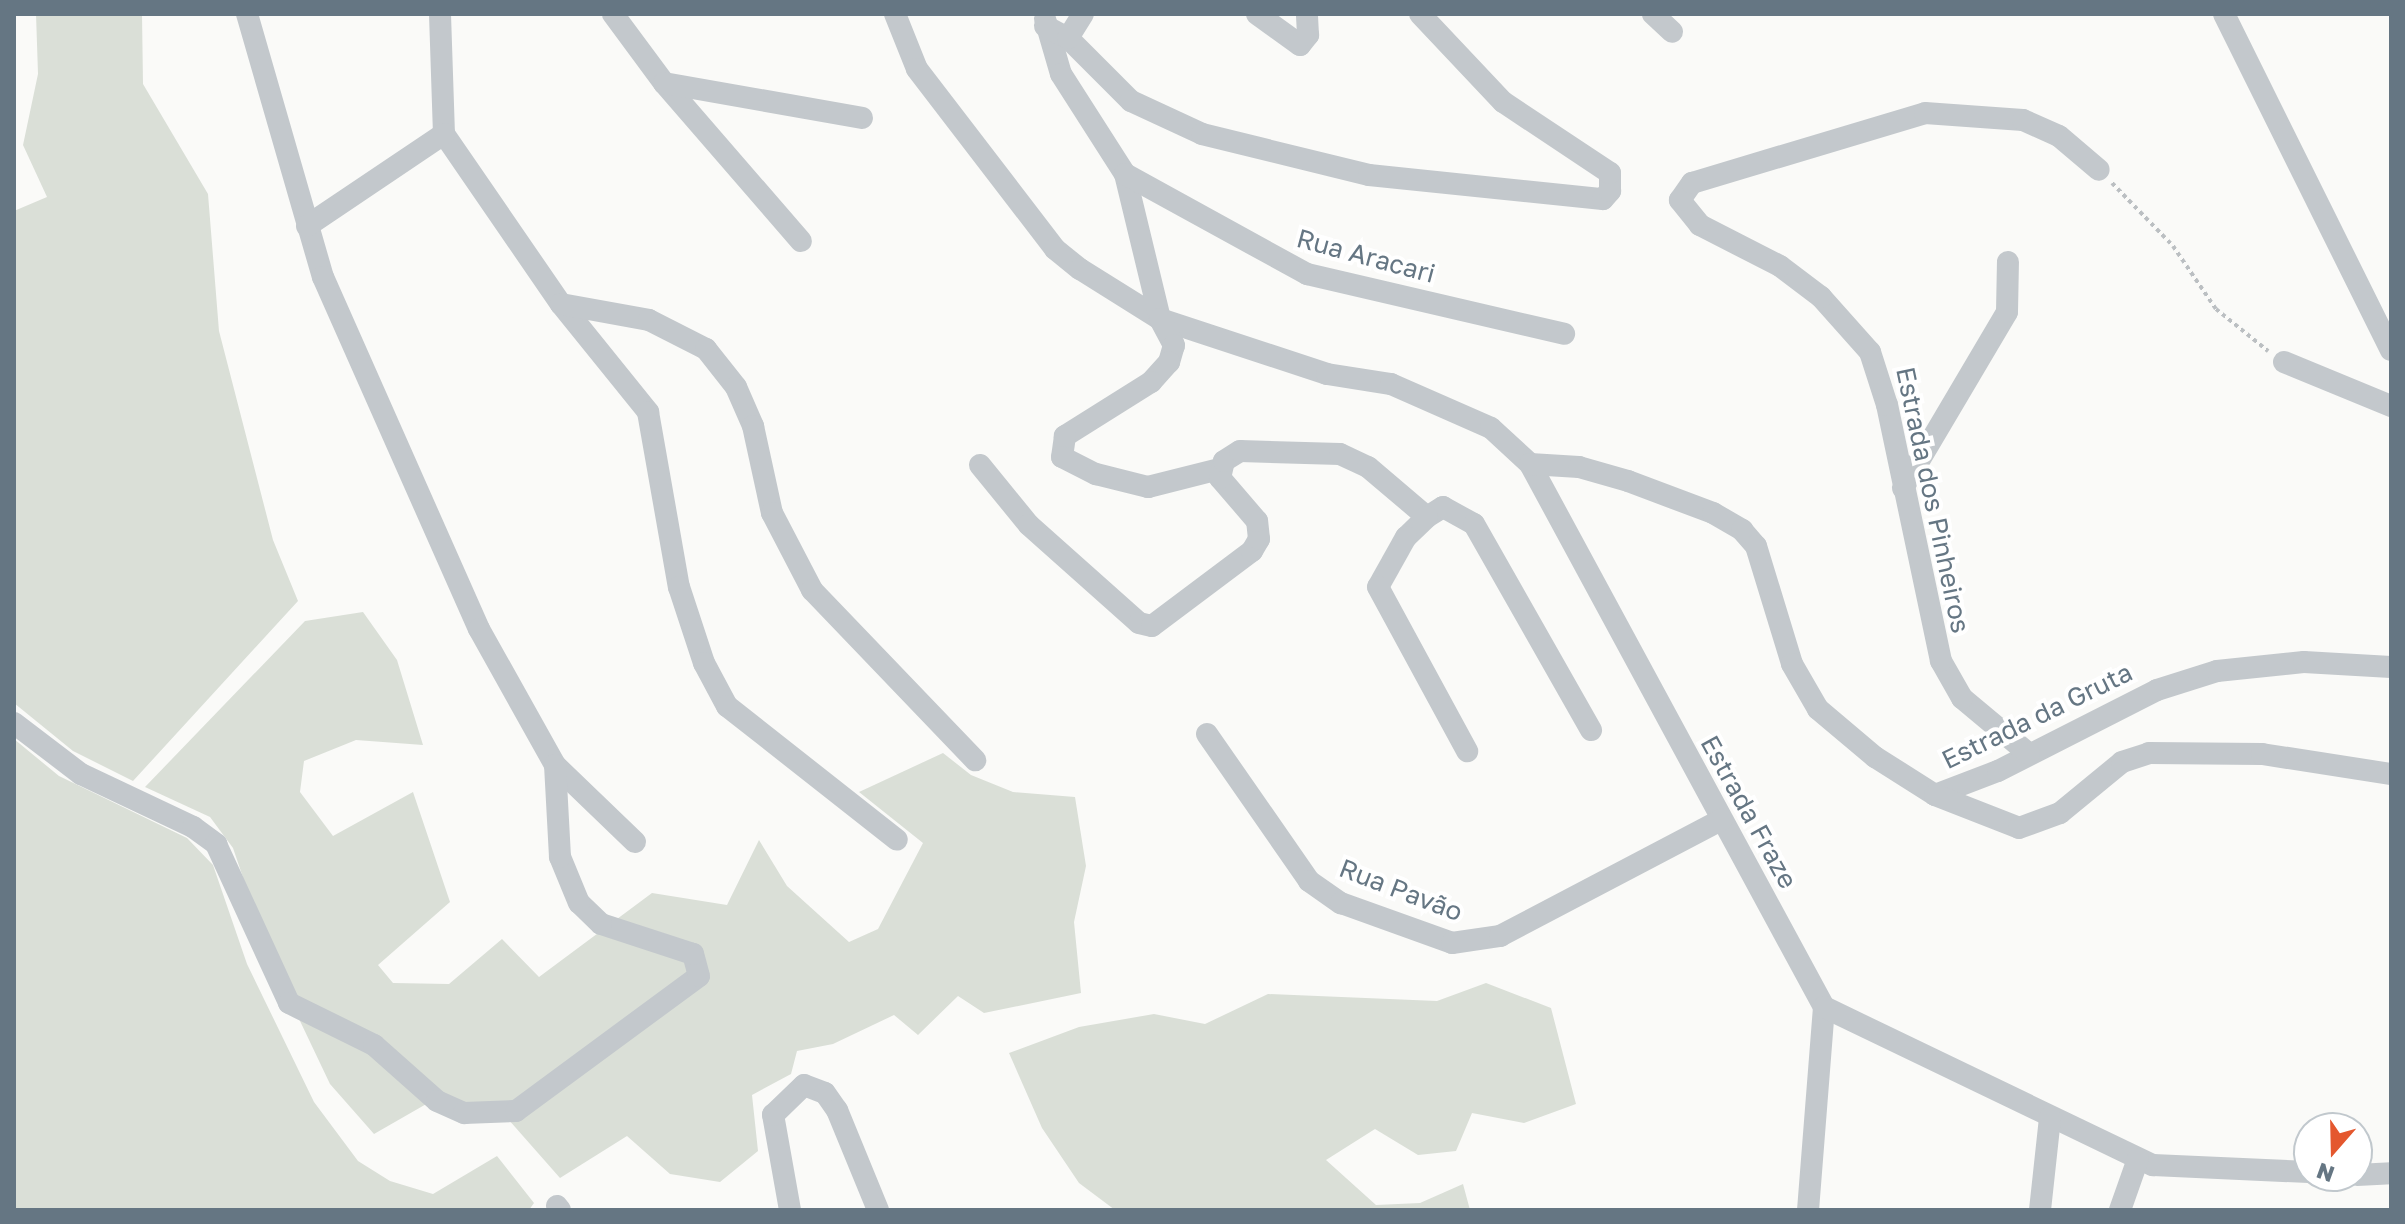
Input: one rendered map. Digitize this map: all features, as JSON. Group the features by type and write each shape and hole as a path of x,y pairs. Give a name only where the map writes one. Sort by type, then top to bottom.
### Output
{"street":[{"path":"247,14 307,226 427,517 485,642 555,765 635,842"},
{"path":"440,14 444,134 561,304 648,412 679,587 704,663 727,706 897,840"},
{"path":"613,14 664,83 801,241"},
{"name":"Estrada Fraze","path":"895,14 917,69 1055,249 1160,319 1327,374 1391,384 1491,428 1530,464 1824,1007"},
{"path":"1068,38 1083,14"},
{"path":"1257,14 1300,45 1308,35 1307,14"},
{"path":"1045,20 1068,38 1131,101 1202,134 1369,175 1603,199 1610,191 1610,173 1503,102 1420,14"},
{"path":"1653,14 1672,32"},
{"path":"2224,14 2391,350"},
{"path":"1045,20 1061,74 1125,174 1160,319 1174,345 1169,362 1124,403 1065,436 1062,457 1096,474 1148,487 1219,469 1240,451 1340,454 1368,467 1427,517"},
{"path":"664,83 862,118"},
{"name":"Estrada dos Pinheiros","path":"2029,754 1962,698 1941,661 1879,373 1849,322 1780,266 1690,218 1680,200 1684,189 1887,120 1925,113 2023,120 2059,136 2099,170"},
{"path":"307,226 444,134"},
{"name":"Rua Aracari","path":"1125,174 1307,274 1564,334"},
{"path":"1903,488 2007,312 2008,262"},
{"path":"561,304 649,320 706,349 747,413 772,513 812,590 975,760"},
{"path":"2284,362 2391,406"},
{"name":"Estrada da Gruta","path":"1530,464 1579,467 1628,481 1713,513 1742,530 1756,546 1792,664 1818,709 1935,795 2029,754 2157,690 2217,671 2304,662 2391,667"},
{"path":"980,465 1029,525 1139,623 1152,626 1252,551 1259,539 1257,521 1219,469"},
{"path":"1467,751 1378,587 1406,537 1443,507 1474,524 1591,730"},
{"path":"14,723 81,774 193,827 216,844 289,1003 374,1045 437,1101 464,1113 516,1111 699,976 693,954 601,924 579,903 560,857 555,765"},
{"name":"Rua Pavão","path":"1207,734 1309,881 1341,903 1452,943 1500,936 1721,820"},
{"path":"1935,795 2019,828 2060,813 2122,762 2149,753 2248,753 2391,774"},
{"path":"1808,1210 1824,1007 2138,1159 2173,1167 2293,1171"},
{"path":"790,1210 773,1115 804,1085 825,1093 837,1110 878,1210"},
{"path":"2040,1210 2050,1118"},
{"path":"2120,1210 2138,1159"}],"path":[{"path":"2099,170 2173,246 2216,309 2284,362"}],"shaded area":[{"path":"36,14 142,14 143,84 208,194 219,331 273,540 298,601 133,781 73,751 14,703 14,211 47,197 23,145 38,74"},
{"path":"363,612 397,660 423,745 356,740 304,761 300,792 333,836 413,792 450,902 378,965 393,983 449,984 502,939 539,977 652,893 727,905 759,840 787,886 849,942 878,929 923,843 859,792 943,753 971,775 1013,792 1075,797 1086,866 1074,922 1081,993 984,1013 958,996 918,1035 894,1015 833,1044 797,1051 791,1074 752,1095 758,1151 720,1182 670,1174 627,1136 560,1178 508,1119 435,1099 374,1134 330,1084 271,960 233,848 210,817 145,787 305,621"},
{"path":"14,739 59,776 187,838 213,865 247,964 314,1102 358,1161 390,1181 433,1194 497,1156 534,1203 529,1210 14,1210"},
{"path":"1486,983 1551,1008 1576,1104 1524,1123 1472,1113 1456,1151 1418,1155 1375,1129 1326,1160 1376,1205 1420,1203 1463,1184 1470,1210 1115,1210 1079,1183 1042,1128 1009,1053 1079,1027 1154,1014 1205,1024 1268,994 1437,1001"}]}
